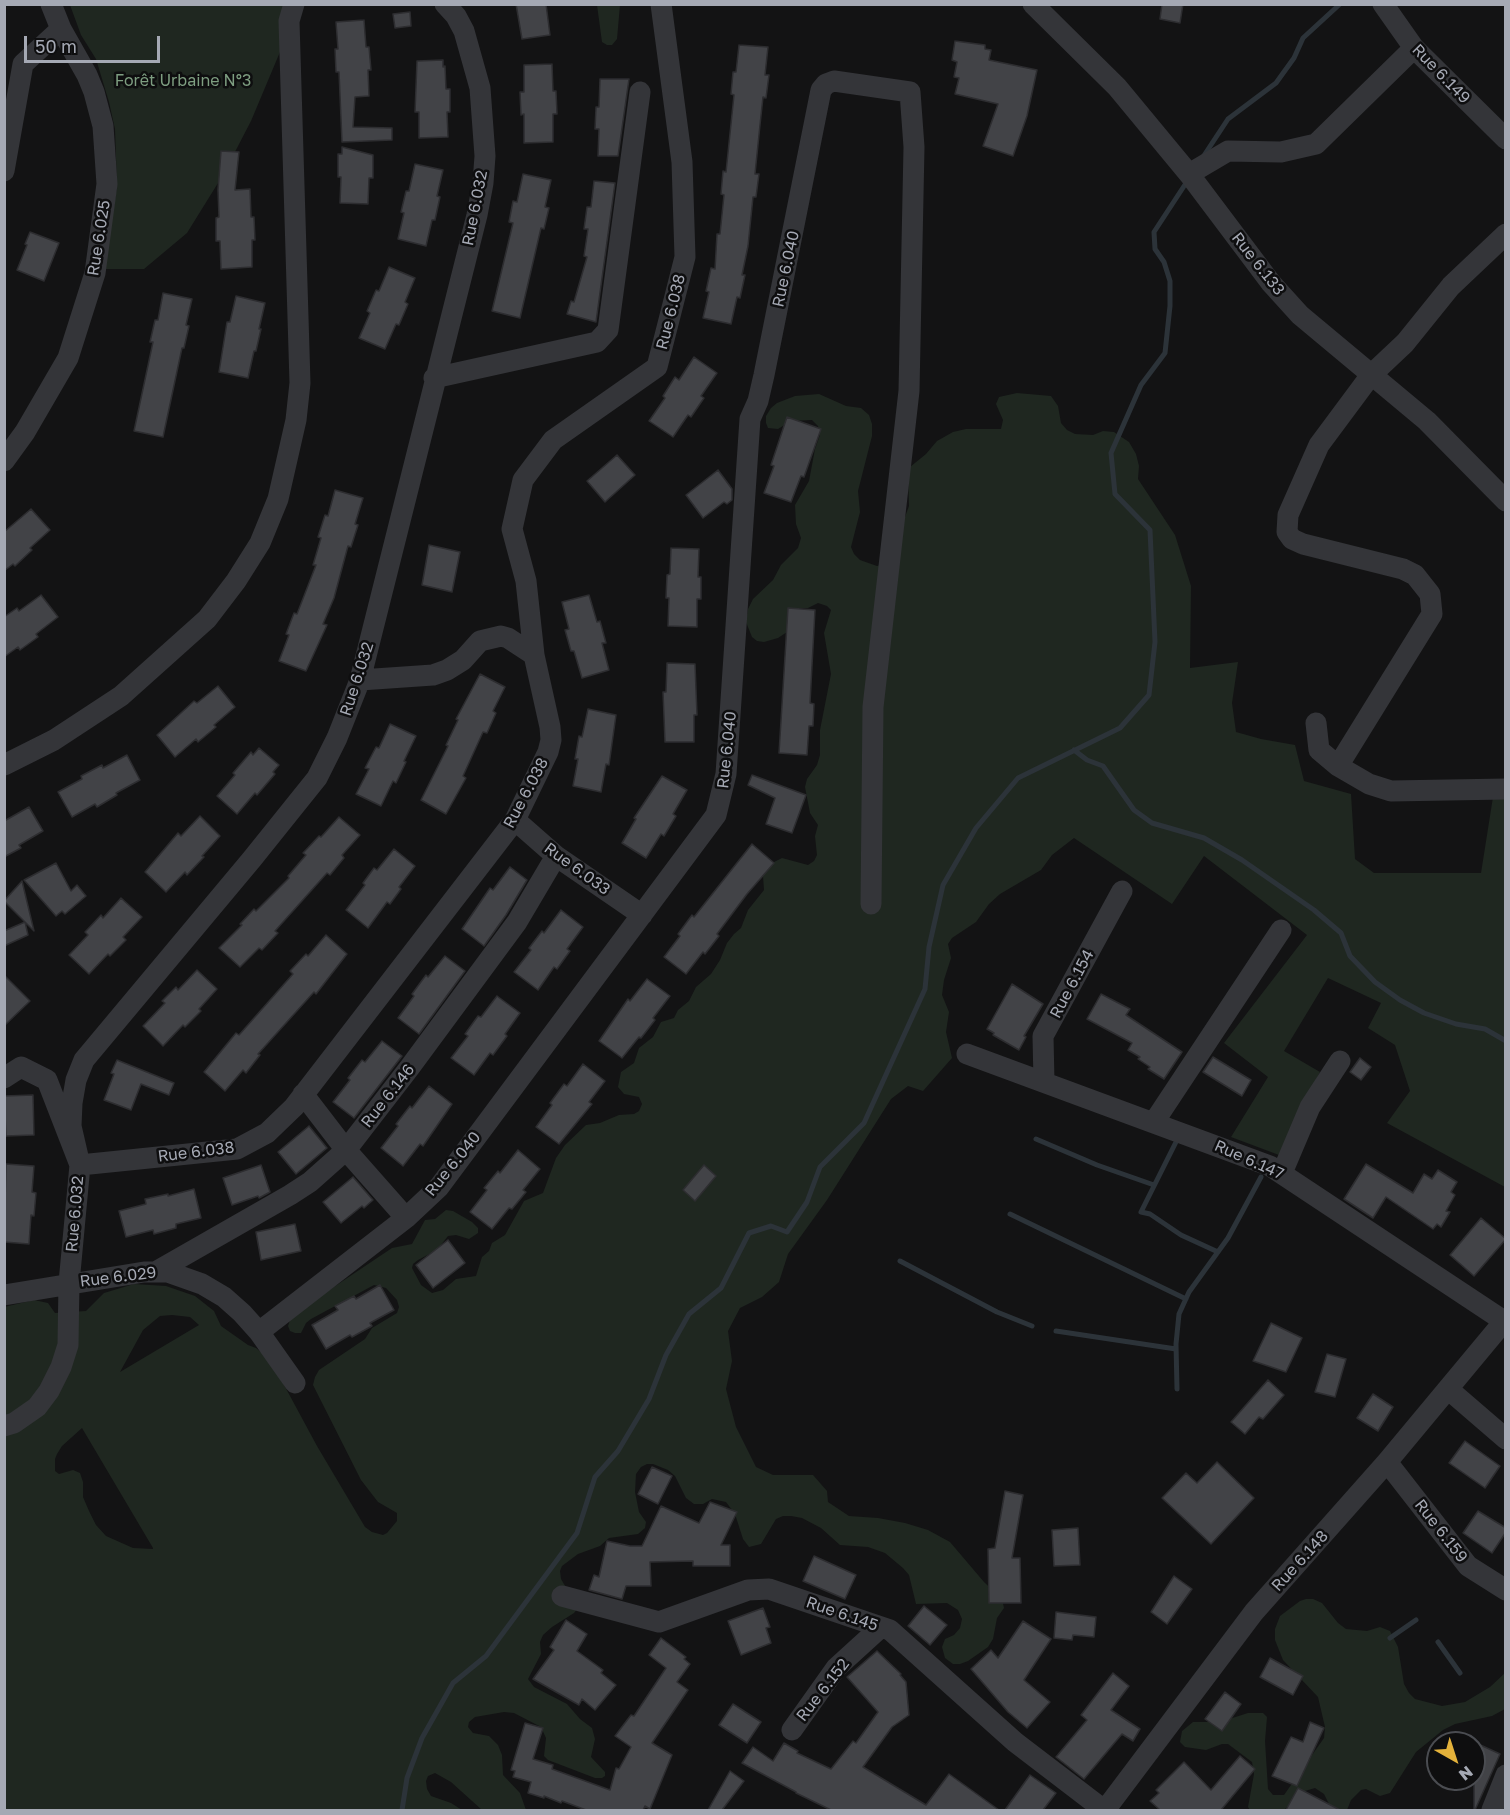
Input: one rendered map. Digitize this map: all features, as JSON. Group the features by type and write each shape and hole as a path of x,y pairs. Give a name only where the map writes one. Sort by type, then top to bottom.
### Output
{"street":[{"name":"Rue 6.025","path":"4,461 25,432 68,358 94,273 107,184 103,126 94,92 87,75 61,30 51,4"},
{"path":"4,765 54,740 121,696 207,619 236,581 260,543 278,499 296,420 300,383 289,21 294,4"},
{"name":"Rue 6.032","path":"4,1426 14,1423 37,1407 49,1391 61,1367 68,1345 69,1283 80,1165 71,1126 74,1091 84,1060 317,778 337,738 360,680 434,378 477,215 483,183 485,156 480,88 470,48 456,16 445,4"},
{"name":"Rue 6.038","path":"80,1165 237,1149 267,1133 294,1107 515,820 548,752 551,740 534,655 526,581 512,529 523,480 553,440 657,367 685,257 682,162 661,4"},
{"name":"Rue 6.133","path":"1033,4 1117,87 1189,174 1271,284 1300,315 1427,421 1506,501"},
{"name":"Rue 6.149","path":"1383,4 1414,48 1506,139"},
{"path":"4,171 23,64 61,30"},
{"path":"1189,174 1228,151 1281,152 1316,144 1414,48"},
{"name":"Rue 6.040","path":"259,1332 406,1218 439,1187 716,815 724,790 750,419 758,401 766,364 821,90 826,84 834,81 910,92 914,159 909,391 873,707 871,904"},
{"path":"434,378 597,342 608,330 640,92"},
{"path":"1338,766 1432,614 1430,594 1415,575 1403,569 1303,544 1292,539 1287,532 1288,515 1319,445 1371,375 1405,343 1451,286 1506,234"},
{"path":"360,680 433,675 463,660 480,641 501,636 534,655"},
{"path":"1316,723 1319,750 1338,766 1369,784 1390,791 1506,789"},
{"name":"Rue 6.033","path":"515,820 556,856 642,915"},
{"name":"Rue 6.146","path":"157,1271 290,1195 310,1182 346,1150 517,922 556,856"},
{"name":"Rue 6.154","path":"1044,1082 1043,1036 1122,891"},
{"path":"1154,1122 1281,930"},
{"name":"Rue 6.147","path":"967,1054 1245,1155 1282,1173 1505,1320"},
{"path":"1282,1173 1310,1107 1340,1061"},
{"path":"4,1078 21,1067 47,1080 80,1165"},
{"path":"303,1094 346,1150 406,1218"},
{"name":"Rue 6.029","path":"4,1295 69,1283 157,1271 168,1272 202,1284 224,1297 259,1332 295,1383"},
{"name":"Rue 6.148","path":"1104,1810 1254,1612 1387,1462 1505,1320"},
{"path":"1448,1389 1506,1439"},
{"name":"Rue 6.159","path":"1387,1462 1467,1566 1506,1590"},
{"name":"Rue 6.145","path":"562,1596 659,1622 748,1590 769,1589 890,1630 1015,1742 1104,1810"},
{"name":"Rue 6.152","path":"792,1730 836,1668 881,1627"},
{"path":"1492,1810 1506,1775"}],"green space":[{"name":"Forêt Urbaine N°3","path":"70,5 284,5 280,52 251,121 223,175 187,233 144,269 104,269 117,187 115,129 96,59 81,35"},
{"path":"597,5 620,5 617,39 612,45 602,42"},
{"path":"1017,393 1051,396 1058,406 1061,423 1067,430 1075,434 1093,435 1103,431 1114,432 1129,442 1136,454 1139,466 1138,479 1175,535 1191,586 1190,668 1238,662 1232,703 1236,732 1295,745 1304,781 1351,794 1355,859 1374,873 1481,873 1493,797 1505,799 1505,1187 1387,1123 1410,1091 1395,1045 1368,1028 1381,1003 1328,978 1284,1051 1320,1072 1279,1155 1231,1137 1268,1077 1224,1043 1307,935 1204,856 1172,904 1074,838 1052,855 1041,870 1000,894 989,904 976,922 952,938 948,944 951,958 942,995 949,1012 946,1032 952,1058 923,1091 908,1086 891,1099 827,1200 788,1254 779,1282 762,1297 740,1308 728,1331 732,1361 726,1389 736,1427 756,1467 773,1475 813,1475 827,1491 828,1502 849,1516 905,1523 928,1530 950,1542 984,1582 1002,1599 1004,1608 997,1618 993,1639 988,1647 960,1664 953,1664 945,1658 942,1647 945,1639 954,1635 960,1628 962,1619 958,1610 947,1603 916,1604 909,1575 885,1553 868,1547 840,1545 821,1528 802,1518 791,1516 776,1519 761,1544 749,1547 743,1539 735,1514 726,1502 712,1499 703,1504 694,1504 686,1498 675,1476 668,1470 647,1464 641,1467 636,1474 635,1492 639,1512 646,1522 645,1528 638,1534 609,1538 600,1546 578,1554 562,1566 561,1579 578,1608 543,1635 540,1642 541,1654 528,1679 534,1687 567,1704 580,1719 592,1728 595,1739 591,1757 605,1772 602,1778 595,1778 548,1760 544,1756 546,1738 541,1727 514,1713 504,1712 475,1717 469,1722 468,1727 473,1733 489,1736 498,1745 502,1755 503,1775 520,1793 526,1810 482,1810 451,1782 435,1773 428,1776 426,1781 431,1796 451,1803 462,1810 5,1810 4,1307 34,1300 48,1303 55,1313 86,1311 104,1293 134,1284 166,1286 195,1296 214,1311 221,1326 267,1357 365,1527 383,1535 387,1533 397,1521 397,1513 378,1502 361,1480 313,1385 319,1370 365,1339 372,1328 397,1313 399,1307 397,1300 386,1288 374,1285 311,1319 301,1333 290,1331 288,1326 290,1320 301,1309 392,1248 412,1244 425,1220 435,1219 446,1210 453,1211 472,1222 478,1228 478,1233 469,1239 456,1235 448,1236 437,1250 418,1260 412,1268 421,1285 432,1293 443,1290 456,1279 476,1276 482,1257 489,1251 492,1243 505,1235 524,1201 543,1193 556,1158 565,1145 586,1125 639,1111 642,1104 639,1097 624,1094 618,1087 621,1072 634,1063 639,1048 653,1037 661,1022 674,1018 678,1010 689,1001 696,987 711,974 727,943 741,928 748,910 764,890 763,876 768,865 782,858 808,865 817,855 815,836 818,825 810,813 805,787 820,755 820,730 831,674 824,633 831,610 818,603 808,608 797,608 787,632 778,638 764,642 752,637 746,622 748,609 753,599 773,580 781,565 798,548 801,538 796,524 795,505 809,481 820,435 818,426 812,420 791,421 778,429 768,428 766,416 777,403 795,396 819,394 846,406 861,408 869,415 872,436 858,491 860,512 851,547 860,560 877,566 888,563 909,506 908,472 910,467 937,441 953,432 966,429 1001,429 1003,420 996,404 999,397","holes":["160,1316 190,1317 199,1325 120,1372 143,1330","82,1428 153,1548 153,1549 133,1548 106,1536 96,1525 83,1497 83,1482 80,1473 73,1470 59,1474 55,1471 55,1459 62,1446"]},
{"path":"1313,1599 1322,1603 1338,1623 1346,1629 1367,1631 1380,1627 1390,1631 1398,1647 1404,1684 1415,1699 1442,1706 1465,1702 1490,1687 1505,1673 1505,1709 1492,1716 1455,1724 1442,1731 1426,1731 1426,1744 1416,1752 1390,1793 1380,1796 1366,1789 1361,1790 1351,1800 1347,1810 1332,1810 1324,1794 1315,1788 1305,1791 1284,1810 1250,1810 1248,1807 1254,1774 1252,1762 1228,1744 1206,1750 1185,1747 1180,1742 1182,1731 1193,1722 1220,1722 1248,1713 1263,1713 1267,1717 1265,1741 1268,1789 1273,1795 1284,1795 1324,1738 1325,1727 1318,1697 1283,1660 1275,1640 1275,1629 1280,1616 1300,1601"}],"building":[{"path":"516,4 546,4 550,35 522,39"},
{"path":"1162,4 1183,4 1180,23 1160,19"},
{"path":"410,12 411,26 395,28 393,14"},
{"path":"364,20 371,70 368,70 369,96 355,97 353,127 392,128 392,140 342,142 339,72 336,72 335,49 338,49 336,22"},
{"path":"955,41 985,45 985,49 991,50 989,60 1037,70 1027,116 1013,156 983,146 998,104 955,94 959,78 954,77 957,62 952,60"},
{"path":"739,45 768,47 765,75 769,75 766,98 763,97 755,174 759,174 756,197 753,197 748,246 742,275 745,275 731,324 703,318 709,292 706,291 711,268 715,269 717,234 720,234 724,195 721,194 723,171 726,172 734,95 731,94 733,72 736,72"},
{"path":"443,60 446,89 450,89 450,112 447,112 448,137 419,138 419,112 415,112 417,61"},
{"path":"552,64 557,114 553,114 553,142 524,143 524,114 521,115 520,92 524,92 524,65"},
{"path":"600,79 629,79 618,156 598,156 599,129 595,129"},
{"path":"342,147 373,155 373,178 369,178 368,204 340,203 341,177 338,177 338,154 342,154"},
{"path":"221,151 239,152 235,190 250,189 255,240 252,240 252,267 221,269 220,241 216,241 216,218 219,217 218,190"},
{"path":"415,164 443,170 437,196 440,197 435,220 432,220 426,246 398,239 404,213 401,212"},
{"path":"523,174 551,180 545,207 549,208 544,229 541,228 520,318 492,311 513,223 509,222 513,201 517,202"},
{"path":"594,181 615,183 596,322 567,314 571,301 574,302 587,257 584,256 588,229 584,229 587,207 591,207"},
{"path":"30,232 59,243 44,281 17,270"},
{"path":"389,267 415,278 405,302 408,304 385,349 359,338 370,313 367,311"},
{"path":"163,293 192,299 186,325 189,326 163,437 134,431 153,342 150,342 155,320 158,320"},
{"path":"236,296 265,303 259,329 261,329 248,378 219,372 227,322 230,322"},
{"path":"694,357 717,373 701,396 704,398 691,417 688,415 673,437 649,421 665,398 663,396 675,377 679,380"},
{"path":"787,417 821,429 804,477 801,476 791,502 764,493"},
{"path":"617,455 635,475 605,502 587,481"},
{"path":"718,470 732,489 732,500 727,504 724,502 703,518 686,495"},
{"path":"335,490 363,498 355,524 358,525 351,547 348,546 334,598 323,624 327,625 306,671 279,661 294,613 297,614 316,565 313,565 321,538 318,537 325,515 328,516"},
{"path":"31,509 50,530 15,566 13,564 4,571 4,532"},
{"path":"429,545 460,552 452,592 422,585"},
{"path":"671,548 699,549 698,577 701,577 701,599 697,599 697,627 668,626 669,598 666,598"},
{"path":"41,595 58,617 36,634 38,637 20,650 18,647 4,657 4,617 17,608 19,611"},
{"path":"589,595 606,643 602,643 609,670 582,678 565,630 569,629 562,602"},
{"path":"788,608 815,610 810,703 814,704 813,726 809,726 807,755 779,753"},
{"path":"667,663 695,664 697,715 694,715 694,742 665,742 663,692 666,692"},
{"path":"480,674 505,687 493,711 496,713 487,733 483,732 463,776 466,778 446,814 421,800 448,746 446,745 458,720 456,719"},
{"path":"218,686 235,707 198,742 196,739 175,757 157,735 194,701 197,703"},
{"path":"588,709 616,715 609,765 606,764 601,792 573,786 579,736 582,737"},
{"path":"390,724 416,736 396,783 393,781 381,806 356,794 369,769 365,768 376,747 379,748"},
{"path":"259,748 279,765 273,772 275,774 257,795 255,793 237,814 217,796 251,752 253,755"},
{"path":"127,755 140,780 97,807 95,804 72,817 58,792 82,779 81,776 102,765 103,768"},
{"path":"752,775 806,795 792,833 766,824 775,798 748,785"},
{"path":"662,776 687,790 664,836 661,834 646,858 622,843 636,819 634,818"},
{"path":"29,807 43,831 19,845 21,848 4,857 4,818 6,820"},
{"path":"200,816 220,836 187,875 185,872 166,892 145,872 178,833 181,836"},
{"path":"339,817 360,835 342,855 344,858 330,875 327,873 275,931 278,933 262,950 259,948 240,967 219,948 254,909 256,911 289,878 288,876 306,855 303,853"},
{"path":"752,844 774,863 747,894 705,954 703,952 686,974 664,957 692,915 694,917"},
{"path":"394,849 415,866 399,887 401,889 390,904 387,902 368,928 346,910 365,885 363,883 374,868 377,870"},
{"path":"56,863 71,891 77,885 86,896 65,914 62,911 56,916 24,880"},
{"path":"510,867 527,880 484,946 462,929 490,888 493,890"},
{"path":"22,881 34,931 4,901"},
{"path":"121,898 142,917 123,937 126,940 110,956 108,954 89,974 69,955 88,935 85,932 101,915 103,918"},
{"path":"561,910 583,927 567,949 570,951 557,969 554,967 538,990 514,972 531,950 529,948 542,931 544,933"},
{"path":"25,922 28,935 4,946 4,931"},
{"path":"326,935 347,954 316,994 314,992 258,1054 260,1055 246,1073 243,1070 225,1091 204,1072 236,1033 239,1035 293,974 290,971 306,954 308,956"},
{"path":"445,956 465,971 419,1034 398,1018 426,975 428,977"},
{"path":"197,970 217,989 199,1009 201,1011 185,1027 183,1025 163,1046 143,1026 165,1003 162,1001 176,987 178,990"},
{"path":"4,975 30,1001 4,1026"},
{"path":"647,979 670,996 653,1018 655,1020 622,1058 599,1041 628,999 630,1001"},
{"path":"1012,984 1043,1004 1024,1036 1026,1037 1019,1050 987,1029"},
{"path":"1101,994 1130,1009 1126,1015 1182,1052 1164,1079 1148,1069 1150,1067 1138,1059 1140,1057 1128,1050 1132,1043 1087,1019"},
{"path":"497,996 520,1013 493,1055 490,1053 474,1075 451,1058 468,1036 465,1034 478,1016 481,1017"},
{"path":"382,1041 402,1056 354,1118 333,1102 362,1060 365,1062"},
{"path":"1213,1057 1251,1080 1242,1096 1203,1072"},
{"path":"1360,1058 1371,1067 1361,1080 1350,1072"},
{"path":"117,1060 174,1083 169,1095 141,1084 131,1110 104,1100"},
{"path":"583,1064 605,1081 589,1102 592,1104 559,1144 536,1127 564,1084 567,1086"},
{"path":"429,1086 452,1104 423,1146 420,1144 403,1166 381,1148 398,1126 396,1124"},
{"path":"33,1095 34,1135 6,1136 4,1096"},
{"path":"309,1126 327,1148 296,1174 278,1152"},
{"path":"518,1150 540,1169 523,1190 526,1192 492,1229 470,1212 487,1190 484,1188 498,1171 500,1173"},
{"path":"6,1164 34,1166 32,1192 36,1193 34,1216 31,1215 29,1244 4,1242"},
{"path":"1366,1164 1413,1193 1424,1174 1432,1179 1438,1170 1457,1182 1451,1192 1455,1195 1446,1211 1450,1212 1441,1227 1437,1224 1433,1229 1386,1197 1373,1218 1344,1199"},
{"path":"261,1165 270,1192 259,1198 258,1196 232,1205 223,1178"},
{"path":"704,1165 716,1176 695,1201 683,1190"},
{"path":"353,1177 373,1200 341,1223 323,1202"},
{"path":"194,1189 201,1218 176,1224 176,1228 154,1234 153,1230 126,1237 119,1211 146,1204 145,1199"},
{"path":"1481,1218 1506,1239 1474,1276 1450,1255"},
{"path":"295,1224 301,1251 261,1260 256,1232"},
{"path":"448,1240 465,1263 433,1288 416,1265"},
{"path":"380,1285 394,1310 370,1323 372,1326 326,1349 312,1325 338,1310 335,1306 354,1296 356,1299"},
{"path":"1271,1323 1302,1338 1286,1372 1253,1361"},
{"path":"1327,1354 1346,1359 1335,1397 1315,1392"},
{"path":"1268,1380 1284,1395 1263,1419 1259,1417 1245,1434 1231,1422"},
{"path":"1373,1394 1393,1407 1378,1431 1357,1418"},
{"path":"1465,1441 1500,1466 1485,1488 1449,1463"},
{"path":"1217,1462 1254,1498 1211,1544 1162,1498 1186,1473 1197,1483"},
{"path":"652,1467 672,1476 658,1504 638,1494"},
{"path":"1005,1491 1023,1495 1012,1558 1020,1558 1021,1603 989,1603 988,1549 995,1548"},
{"path":"710,1502 737,1512 721,1545 730,1545 730,1566 693,1566 693,1561 650,1562 651,1586 626,1586 622,1599 589,1590 594,1575 599,1577 607,1541 642,1546 661,1506 699,1523"},
{"path":"1478,1511 1506,1528 1506,1532 1492,1553 1463,1533"},
{"path":"1078,1528 1080,1565 1054,1566 1052,1530"},
{"path":"814,1556 856,1575 845,1599 803,1581"},
{"path":"1174,1576 1192,1589 1167,1624 1151,1612"},
{"path":"924,1606 947,1625 930,1645 908,1626"},
{"path":"763,1608 770,1627 766,1628 771,1643 741,1655 728,1621"},
{"path":"1056,1612 1096,1617 1094,1637 1073,1635 1072,1640 1054,1638"},
{"path":"566,1620 587,1634 577,1651 603,1670 601,1673 616,1685 595,1710 582,1699 579,1705 533,1679 554,1650 550,1647"},
{"path":"1023,1621 1051,1639 1024,1680 1050,1702 1027,1728 1008,1712 971,1669 991,1650 998,1658"},
{"path":"661,1638 686,1657 684,1659 690,1664 677,1682 688,1690 652,1743 672,1755 650,1809 645,1806 643,1810 586,1810 562,1801 561,1803 528,1793 531,1782 513,1777 515,1771 511,1770 525,1723 543,1728 533,1759 553,1765 552,1769 610,1790 616,1768 619,1769 631,1747 615,1736 631,1715 634,1716 666,1668 649,1655"},
{"path":"877,1651 901,1674 906,1682 909,1715 892,1727 863,1767 926,1805 949,1774 999,1810 831,1810 742,1763 753,1747 773,1761 784,1743 798,1751 797,1753 831,1769 853,1741 856,1743 878,1712 847,1677"},
{"path":"1270,1658 1303,1676 1293,1695 1260,1677"},
{"path":"1113,1673 1129,1686 1111,1710 1140,1729 1133,1741 1122,1734 1084,1779 1056,1757 1087,1720 1081,1715"},
{"path":"1225,1692 1241,1704 1222,1731 1205,1719"},
{"path":"733,1704 761,1722 747,1743 719,1725"},
{"path":"1310,1722 1324,1728 1297,1786 1272,1776 1291,1737 1303,1742"},
{"path":"1486,1748 1500,1754 1486,1785"},
{"path":"1240,1756 1255,1769 1221,1810 1160,1810 1150,1801 1159,1793 1156,1790 1184,1762 1211,1790"},
{"path":"730,1771 744,1781 722,1810 708,1810"},
{"path":"1030,1775 1056,1793 1043,1810 1005,1810"},
{"path":"1298,1788 1340,1810 1286,1810"},
{"path":"1474,1791 1483,1791 1475,1810"}],"waterway":[{"path":"1203,157 1228,119 1276,83 1294,58 1303,38 1340,4"},
{"path":"402,1810 407,1778 422,1738 453,1683 486,1656 577,1533 595,1477 618,1451 649,1399 666,1355 689,1314 721,1288 749,1233 771,1226 787,1232 807,1202 820,1167 864,1123 925,989 929,947 943,885 976,828 1018,778 1120,728 1149,695 1155,642 1150,530 1115,494 1111,453 1141,385 1165,353 1170,281 1164,262 1155,249 1154,232 1188,180"},
{"path":"1074,750 1087,760 1103,766 1134,810 1152,823 1204,838 1242,860 1314,910 1341,933 1350,956 1375,982 1400,1000 1424,1013 1456,1024 1485,1029 1506,1041"},
{"path":"1036,1139 1097,1165 1154,1185"},
{"path":"1177,1140 1141,1212 1150,1214 1181,1235 1218,1252"},
{"path":"1177,1389 1176,1344 1179,1314 1189,1292 1228,1238 1261,1177"},
{"path":"1010,1214 1186,1299"},
{"path":"900,1261 997,1312 1032,1326"},
{"path":"1056,1331 1176,1349"},
{"path":"1390,1638 1416,1620"},
{"path":"1438,1642 1460,1673"}]}
